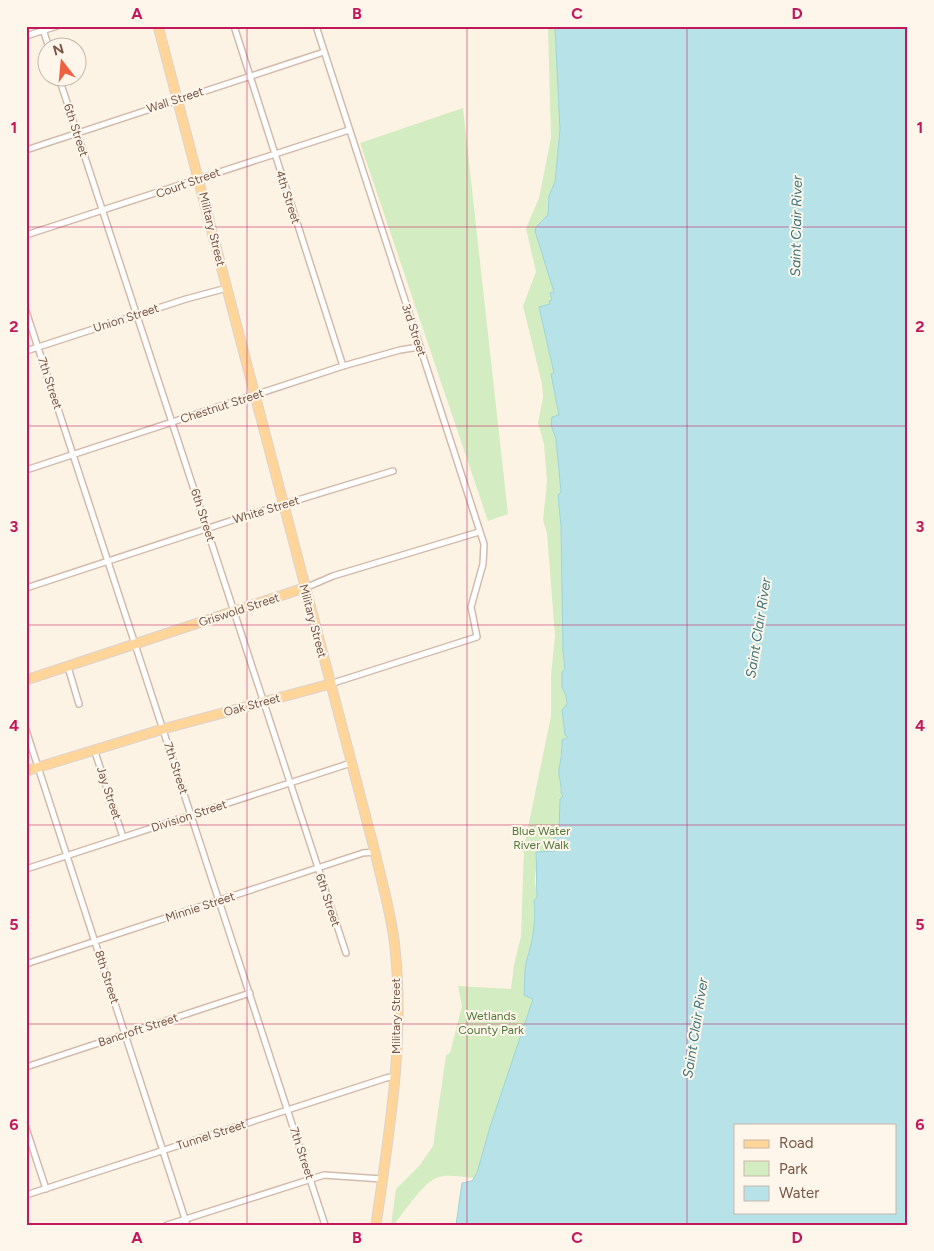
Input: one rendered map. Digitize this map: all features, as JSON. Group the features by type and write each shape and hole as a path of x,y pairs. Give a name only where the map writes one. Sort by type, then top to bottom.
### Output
{"main road":[{"name":"Military Street","path":"158,26 304,588 375,852 395,948 398,1001 396,1076 376,1225"},
{"name":"Griswold Street","path":"26,680 304,588"},
{"name":"Oak Street","path":"26,771 163,729 330,684"}],"street":[{"path":"26,36 43,28 58,26"},
{"name":"4th Street","path":"234,26 343,366"},
{"name":"3rd Street","path":"316,26 480,532 485,554 471,607 477,636"},
{"name":"Wall Street","path":"26,150 324,52"},
{"name":"6th Street","path":"62,88 346,953"},
{"name":"Court Street","path":"26,235 350,130"},
{"name":"Union Street","path":"26,351 226,288"},
{"name":"7th Street","path":"26,311 325,1225"},
{"name":"Chestnut Street","path":"26,470 343,366 400,350 419,347"},
{"name":"White Street","path":"26,588 283,504 393,471"},
{"name":"Griswold Street","path":"304,588 333,576 480,532"},
{"name":"Oak Street","path":"330,684 477,636"},
{"path":"68,667 80,704"},
{"name":"8th Street","path":"26,730 187,1225"},
{"name":"Jay Street","path":"94,749 123,837"},
{"name":"Division Street","path":"26,869 351,763"},
{"name":"Minnie Street","path":"26,964 363,853 375,852"},
{"name":"Bancroft Street","path":"26,1067 250,994"},
{"name":"Tunnel Street","path":"26,1195 396,1076"},
{"path":"26,1128 46,1189"},
{"path":"167,1225 310,1178 333,1175 382,1179"}],"green space":[{"path":"548,26 555,26 560,130 555,182 549,197 548,215 536,227 554,292 550,304 539,308 554,373 551,374 559,415 551,425 556,439 561,492 558,495 561,526 563,652 565,669 562,672 562,688 566,695 568,736 562,740 560,769 563,787 561,790 563,794 560,827 559,832 554,834 555,851 536,853 535,879 537,897 534,902 535,924 525,967 524,995 534,999 490,1127 475,1178 448,1176 433,1180 427,1184 394,1225 391,1225 396,1189 420,1165 433,1146 446,1055 450,1053 462,1006 458,986 511,989 514,965 521,936 524,847 551,716 551,675 555,636 547,533 543,520 547,481 544,444 538,423 543,397 542,384 523,306 536,272 526,228 539,198 551,138"},
{"path":"463,108 508,514 488,521 360,143"}],"water":[{"name":"Saint Clair River","path":"555,26 908,26 908,1225 456,1225 462,1183 472,1181 477,1173 490,1127 533,999 524,995 525,967 534,931 534,901 537,897 536,852 555,851 554,834 559,832 560,799 563,796 561,793 559,769 562,740 568,737 565,735 562,710 567,704 566,695 562,688 562,672 565,669 563,652 561,526 558,495 561,492 556,439 551,425 552,417 559,415 551,374 554,373 539,307 550,304 549,301 552,300 550,293 554,292 535,231 536,227 548,215 549,196 555,182 560,130"}],"park label":[{"name":"Blue Water River Walk","path":"541,838"},
{"name":"Wetlands County Park","path":"491,1023"}]}
